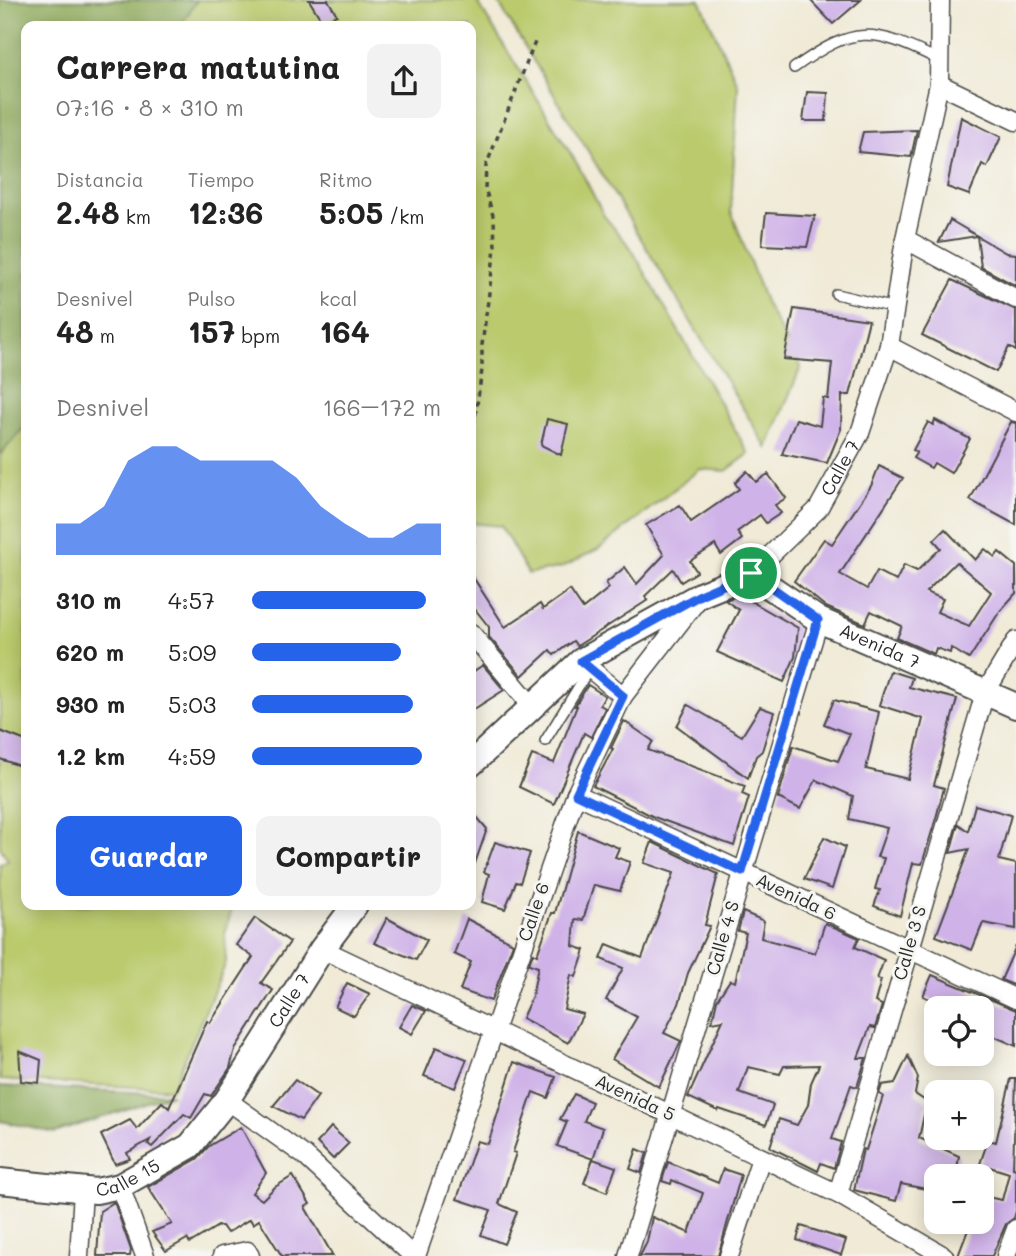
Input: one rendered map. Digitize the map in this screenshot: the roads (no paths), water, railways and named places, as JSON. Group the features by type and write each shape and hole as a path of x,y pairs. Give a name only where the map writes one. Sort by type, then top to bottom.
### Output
{"main road":[{"name":"Calle 7","path":"476,759 532,706 586,665 702,594 751,573"},
{"name":"Avenida 7","path":"751,573 818,620 1016,706"},
{"name":"Calle 7","path":"227,1100 322,949 351,910"},
{"name":"Calle 15","path":"0,1181 83,1191 120,1186 190,1146 227,1100"}],"street":[{"name":"Calle 7","path":"751,573 818,509 860,433 889,346 905,239 939,83 937,3"},
{"path":"939,83 1009,117 1016,100"},
{"path":"905,239 1016,299"},
{"path":"889,346 1016,412"},
{"name":"Calle 6","path":"414,1256 576,794 623,696 702,594"},
{"name":"Calle 4 S","path":"628,1256 818,620"},
{"path":"476,639 532,706"},
{"name":"Calle 3 S","path":"838,1194 985,693 1016,641"},
{"path":"586,665 623,696"},
{"name":"Avenida 6","path":"576,794 1016,999"},
{"name":"Avenida 5","path":"322,949 838,1194 944,1256"},
{"path":"227,1100 305,1156 414,1256"},
{"path":"729,1256 761,1158"},
{"path":"120,1186 145,1256"},
{"path":"79,1256 83,1191"},
{"path":"1006,1256 1016,1229"},
{"path":"222,1256 247,1251 250,1256"}],"lane":[{"path":"794,68 827,44 857,34 897,41 937,59"},
{"path":"836,294 895,308"},
{"path":"545,741 586,665"}]}
